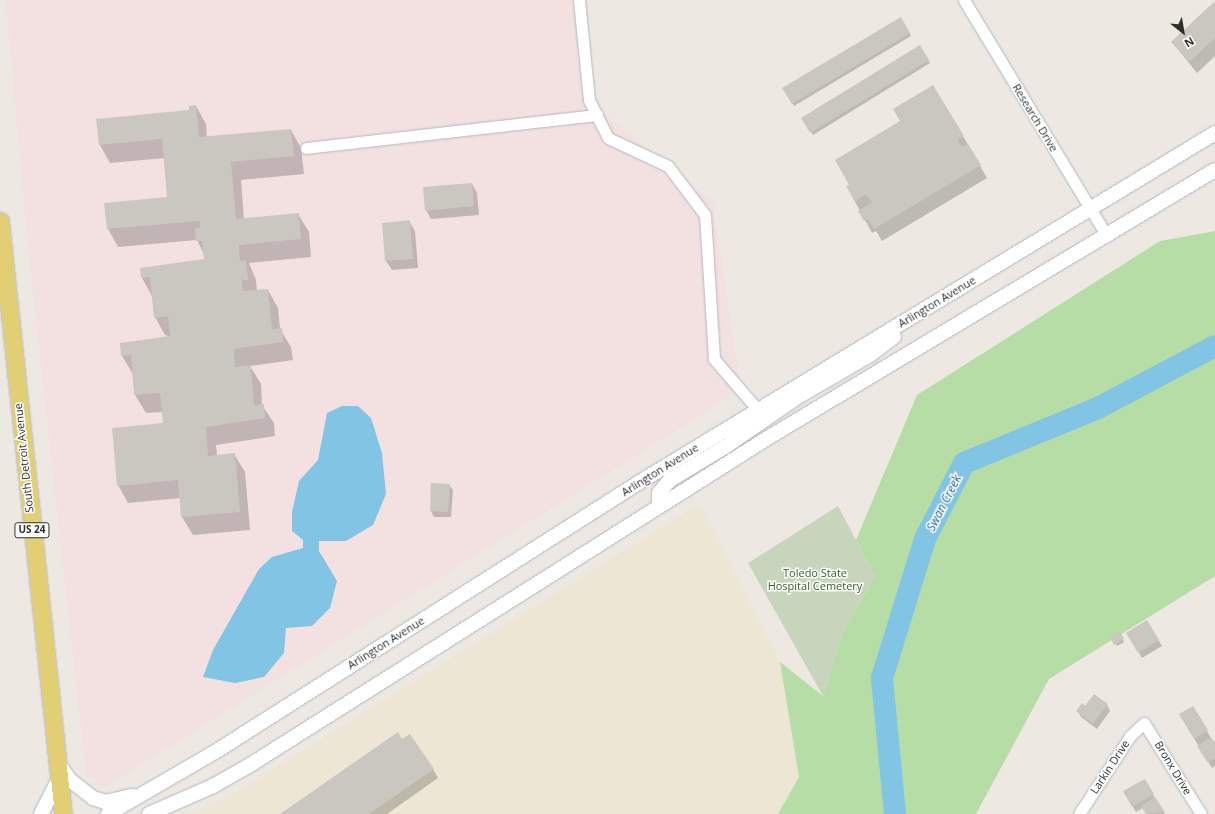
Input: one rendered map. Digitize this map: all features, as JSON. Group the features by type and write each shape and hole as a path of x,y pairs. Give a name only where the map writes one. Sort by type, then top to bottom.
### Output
{"main road":[{"name":"South Detroit Avenue","path":"0,221 2,298 63,814"}],"street":[{"path":"579,0 589,100 608,138 668,166 705,215 712,294 714,359 758,410"},
{"name":"Research Drive","path":"964,0 1107,236"},
{"path":"306,148 597,114"},
{"name":"Arlington Avenue","path":"108,814 215,752 758,410 1091,210 1215,133"},
{"path":"149,814 213,786 250,765 779,431 1215,170"},
{"path":"659,506 659,493 670,480 725,447 796,398 870,355 943,299"},
{"name":"Larkin Drive","path":"1079,814 1130,736 1144,723"},
{"name":"Bronx Drive","path":"1144,723 1201,814"},
{"path":"57,761 70,780 93,798 105,802 142,794"},
{"path":"41,814 59,779"}],"shaded area":[{"path":"6,0 571,0 595,106 713,202 741,390 104,788 86,772 30,265"},
{"path":"699,504 780,662 799,777 778,814 185,814 230,796"}],"green space":[{"path":"1215,231 1215,576 1049,679 976,814 778,814 799,777 780,662 823,696 842,634 875,576 856,540 917,395 1160,241"},
{"name":"Toledo State Hospital Cemetery","path":"838,506 875,576 842,634 823,696 748,563"}],"water":[{"path":"342,406 358,406 371,418 382,453 386,494 373,525 346,541 319,541 319,551 337,581 330,608 312,626 286,628 284,653 264,677 235,683 203,677 213,650 259,569 272,557 303,548 303,540 292,531 292,512 299,481 318,460 327,413"}],"building":[{"path":"1215,1 1215,38 1189,62 1171,42"},
{"path":"901,17 910,33 792,104 782,88"},
{"path":"920,45 929,60 810,133 801,118"},
{"path":"933,85 964,136 957,140 962,147 968,144 981,165 874,229 868,219 864,221 858,211 872,202 866,194 855,201 846,186 849,185 835,160 900,121 893,109"},
{"path":"196,105 199,137 291,129 294,156 231,162 236,219 299,213 301,239 239,245 240,261 246,260 248,280 242,280 243,291 268,289 272,329 282,328 283,342 234,349 235,367 251,365 254,405 264,404 265,418 206,427 208,456 235,453 240,512 181,517 178,480 117,486 112,428 163,423 160,393 134,395 131,355 121,356 120,343 170,336 168,316 154,318 150,277 141,278 140,268 204,259 202,241 196,241 195,228 200,228 200,221 107,229 104,203 167,197 162,139 99,145 96,119 189,110 189,106"},
{"path":"472,183 474,206 425,211 423,187"},
{"path":"410,220 413,259 385,261 382,223"},
{"path":"431,483 450,484 448,512 430,511"},
{"path":"1147,620 1159,640 1138,653 1126,633"},
{"path":"1120,632 1124,639 1114,645 1110,637"},
{"path":"1094,694 1108,704 1093,724 1076,711 1082,703 1085,706"},
{"path":"1193,706 1208,730 1194,739 1179,714"},
{"path":"398,732 402,739 410,734 434,769 369,814 280,814"},
{"path":"1211,737 1215,743 1215,758 1208,763 1197,746"},
{"path":"1145,779 1154,794 1132,807 1123,791"},
{"path":"1155,797 1165,812 1146,814 1141,806"}],"waterway":[{"name":"Swan Creek","path":"895,814 882,678 925,539 964,463 1098,408 1215,346"}]}
